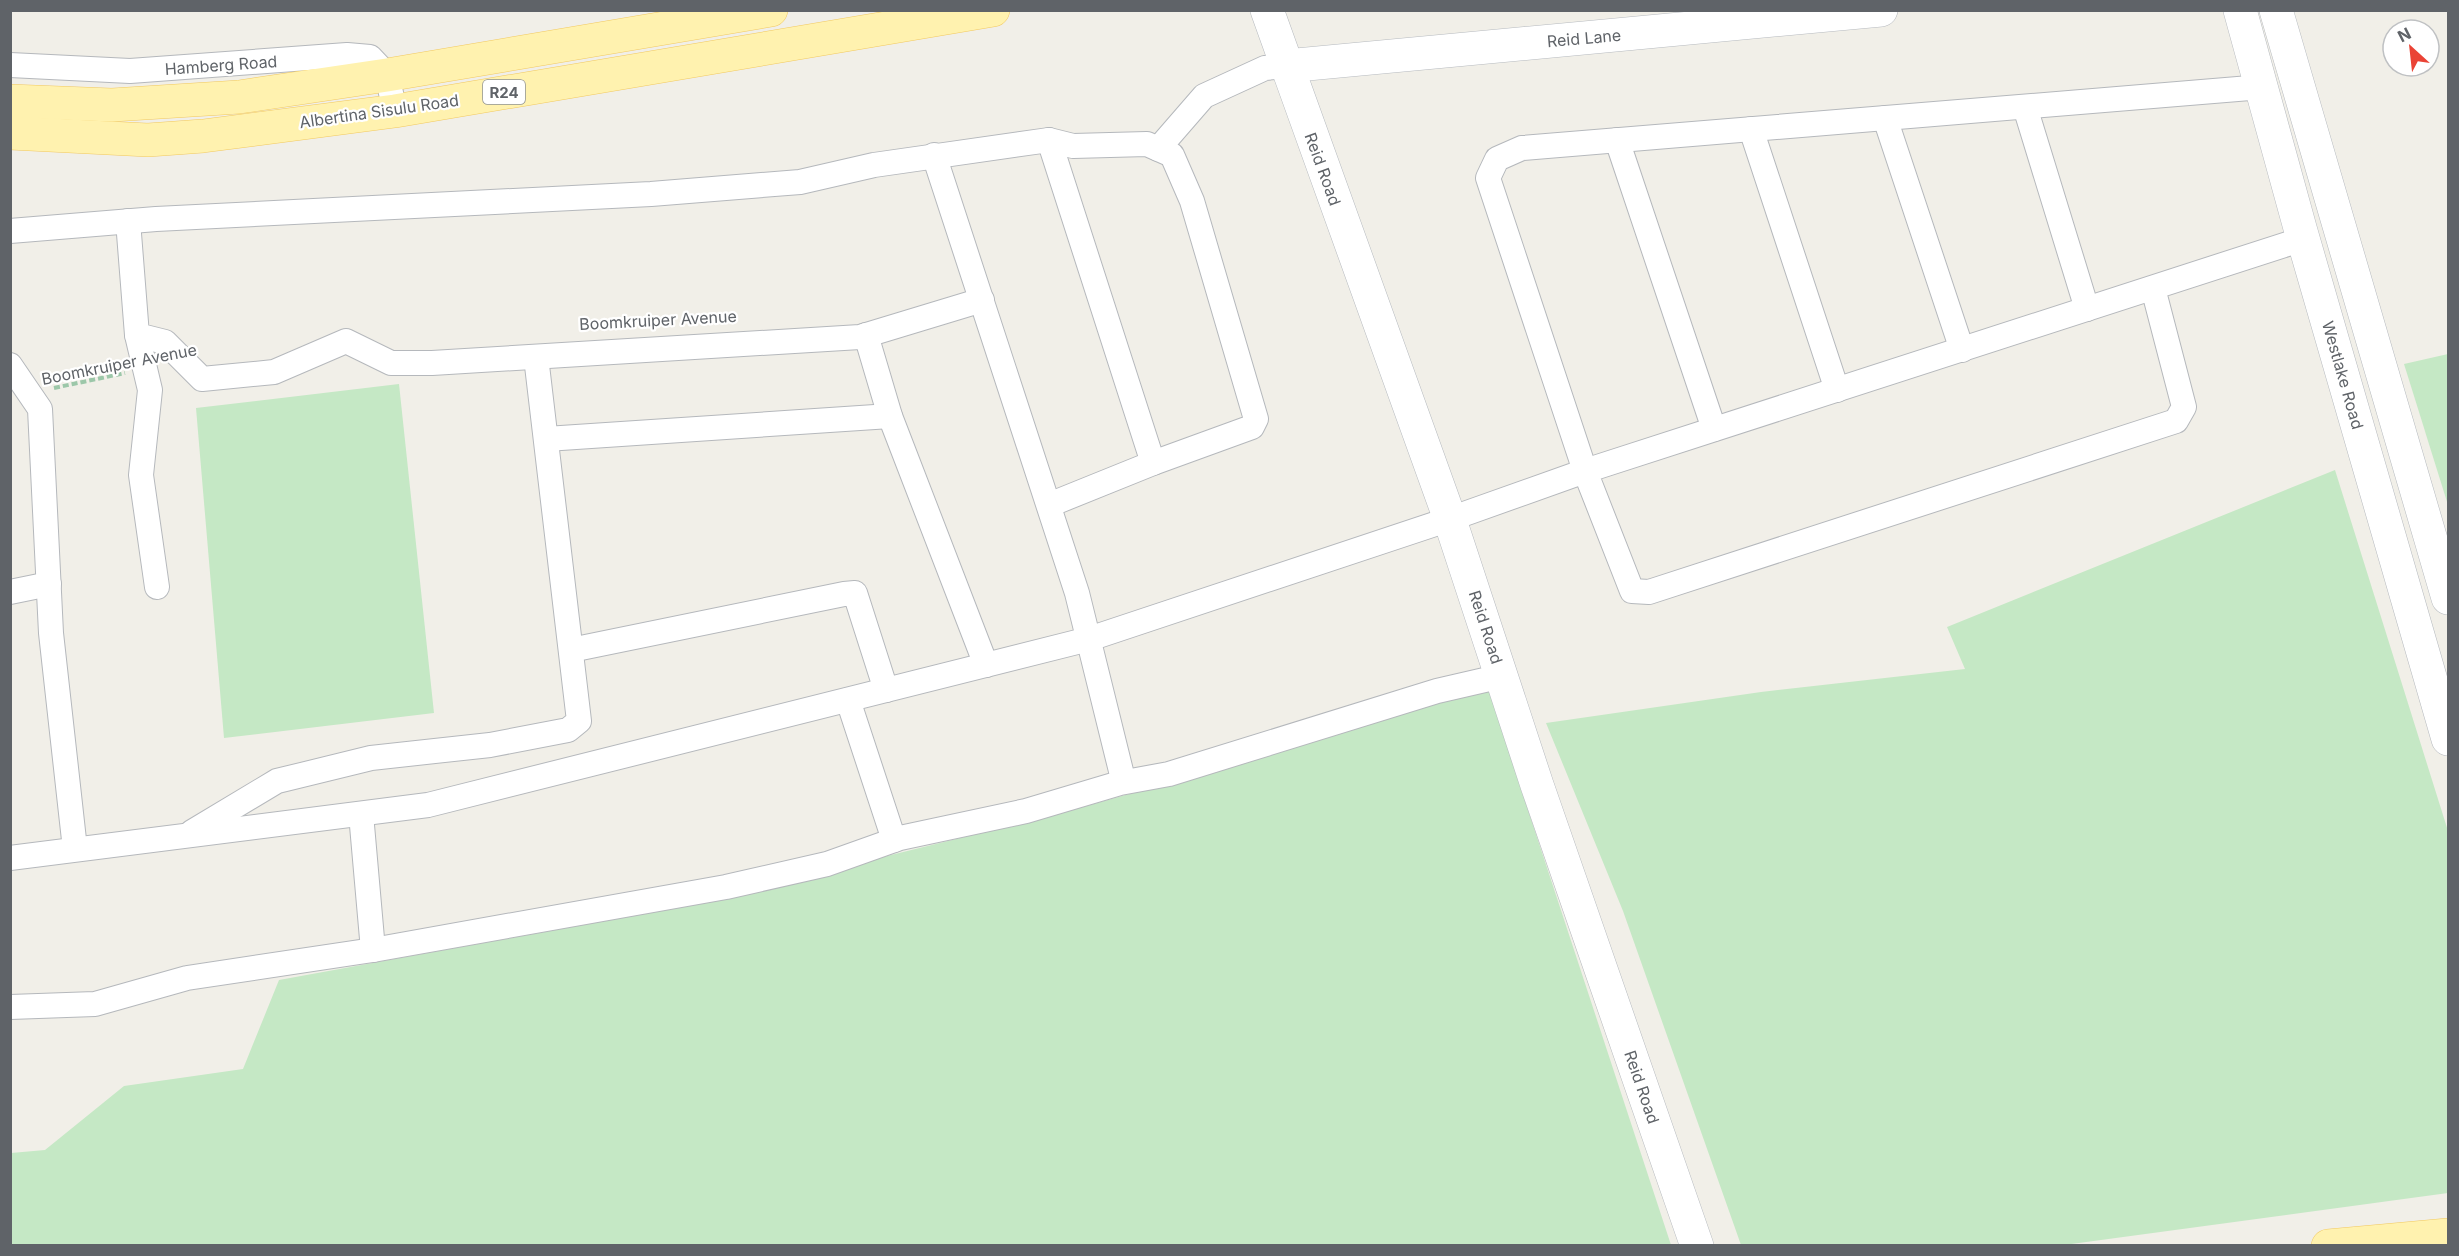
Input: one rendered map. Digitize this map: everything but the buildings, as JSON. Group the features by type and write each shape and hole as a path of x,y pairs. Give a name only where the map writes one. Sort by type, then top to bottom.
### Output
{"main road":[{"name":"Albertina Sisulu Road","path":"10,101 112,105 238,97 387,75 771,10"},
{"name":"Albertina Sisulu Road","path":"10,133 148,140 395,111 993,10"},
{"path":"2328,1245 2448,1235"}],"street":[{"name":"Reid Road","path":"1267,10 1450,519 1537,785 1697,1245"},
{"name":"Reid Lane","path":"1286,66 1881,10"},
{"name":"Westlake Road","path":"2240,10 2303,239 2448,739"},
{"path":"2276,10 2448,598"},
{"name":"Hamberg Road","path":"10,65 130,71 347,55 370,57 387,75"},
{"path":"1158,149 1204,96 1265,68 1286,66"},
{"path":"387,75 395,111"},
{"path":"2153,288 2184,407 2176,421 1682,582 1648,592 1632,591 1585,471 1488,178 1497,159 1522,148 2262,87"},
{"path":"2025,107 2087,309"},
{"path":"1885,118 1962,350"},
{"path":"1751,129 1837,390"},
{"path":"1049,140 1153,463"},
{"path":"10,231 128,221 651,194 800,182 874,165 1049,140 1073,146 1147,144 1172,154 1192,201 1256,419 1251,427 1049,505"},
{"path":"1617,140 1714,429"},
{"path":"934,155 1077,592 1122,775"},
{"path":"128,221 137,335 150,390 141,475 157,587"},
{"path":"10,858 183,838 428,805 1089,639 1450,519 1585,471 2303,239"},
{"path":"137,335 165,342 202,379 274,372 346,341 391,363 536,357 866,335 982,300"},
{"path":"866,335 890,416 986,665"},
{"path":"183,838 277,781 371,758 490,745 568,730 579,721 536,357"},
{"path":"10,365 40,409 51,633 75,849"},
{"path":"546,440 890,416"},
{"path":"10,592 49,584"},
{"path":"571,650 855,593 886,690"},
{"path":"10,1006 96,1004 187,978 373,950 726,887 827,864 894,840 1026,812 1120,783 1169,774 1437,691 1502,676"},
{"path":"848,700 894,840"},
{"path":"361,814 373,950"}],"path":[{"name":"Boomkruiper Avenue","path":"30,393 145,369"}],"green space":[{"path":"2448,354 2448,505 2404,364"},
{"path":"399,384 434,713 224,738 196,408"},
{"path":"2335,470 2448,831 2448,1193 2064,1245 1741,1245 1623,911 1546,723 1761,692 1965,669 1947,627"},
{"path":"1486,682 1671,1245 11,1246 11,1153 45,1150 124,1086 243,1069 279,980 676,908 1058,814 1250,760"}]}
